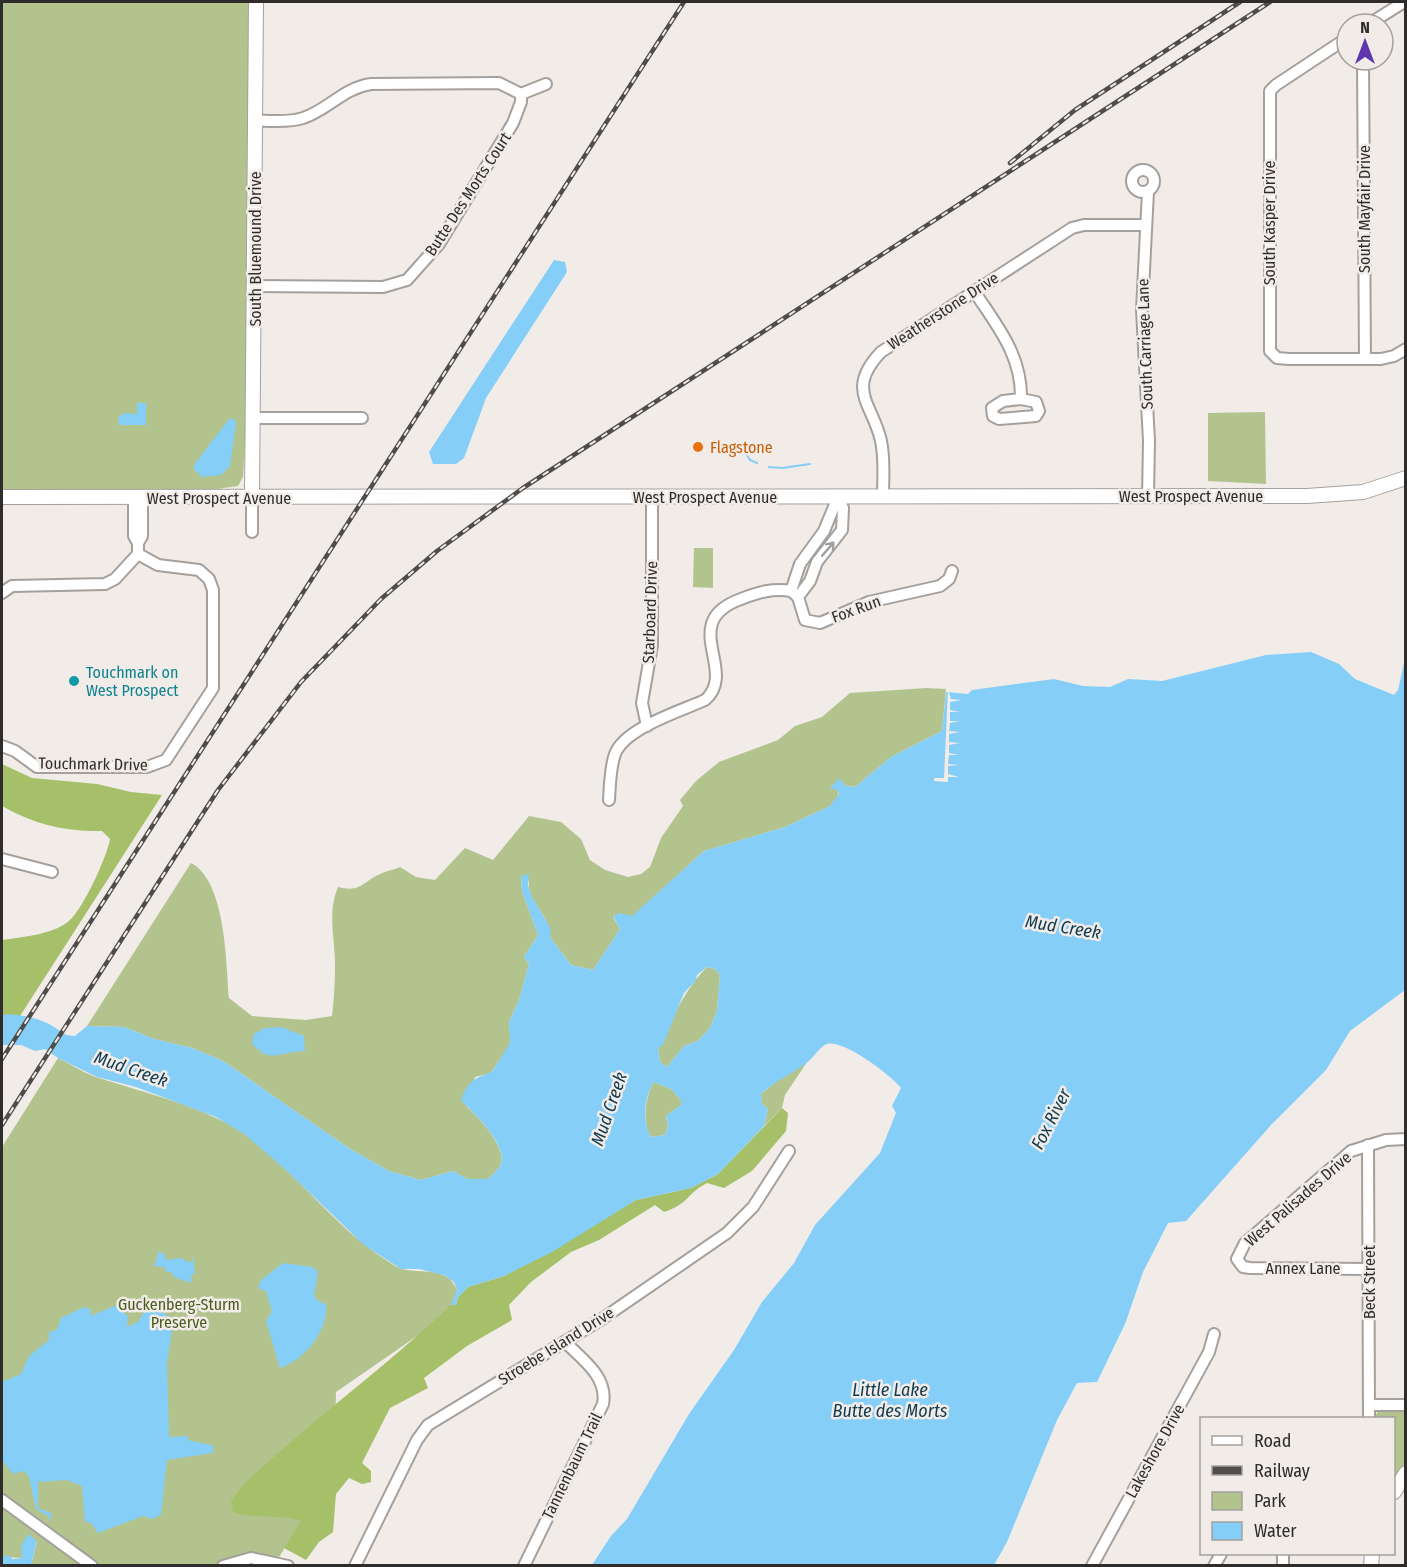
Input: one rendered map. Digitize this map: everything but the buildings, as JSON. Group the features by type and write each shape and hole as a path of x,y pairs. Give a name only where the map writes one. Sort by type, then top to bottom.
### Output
{"main road":[{"name":"South Bluemound Drive","path":"252,497 256,2"},
{"name":"West Prospect Avenue","path":"2,497 883,497 1341,494 1377,488 1406,478"},
{"path":"1395,1490 1406,1473"}],"street":[{"path":"1388,12 1404,2"},
{"name":"South Kasper Drive","path":"1335,46 1270,91 1270,346 1272,354 1289,359 1365,359"},
{"name":"South Mayfair Drive","path":"1363,72 1365,359"},
{"path":"255,120 304,118 348,90 370,84 499,83 521,94 546,84"},
{"name":"Butte Des Morts Court","path":"254,286 383,287 406,280 439,244 513,123 521,102 521,94"},
{"name":"South Carriage Lane","path":"1148,191 1142,310 1148,432 1148,496"},
{"name":"Weatherstone Drive","path":"883,497 880,439 864,400 864,384 868,371 882,351 1072,228 1084,225 1146,225"},
{"path":"974,291 1009,342 1016,359 1021,399"},
{"path":"1365,359 1388,358 1406,350"},
{"path":"254,418 362,418"},
{"path":"2,592 12,586 105,584 115,579 138,549 142,536 138,497"},
{"path":"252,497 252,532"},
{"name":"Starboard Drive","path":"647,726 642,703 652,645 652,497"},
{"path":"609,800 613,761 619,746 647,726 705,700 712,692 716,677 710,631 719,611 732,602 761,591 794,594 800,564 824,531 838,497"},
{"name":"Touchmark Drive","path":"2,746 15,751 37,767 147,767 160,764 172,754 213,688 212,586 199,570 158,565 138,549"},
{"name":"Fox Run","path":"794,594 805,620 814,624 869,602 940,586 949,579 952,571"},
{"path":"2,861 52,872"},
{"name":"West Palisades Drive","path":"1239,1263 1238,1254 1245,1243 1346,1155 1386,1140 1406,1139"},
{"name":"Beck Street","path":"1368,1145 1369,1417"},
{"name":"Stroebe Island Drive","path":"356,1566 417,1440 428,1425 636,1297 736,1225 753,1207 789,1151"},
{"name":"Annex Lane","path":"1239,1263 1250,1268 1370,1269"},
{"name":"Lakeshore Drive","path":"1092,1566 1209,1352 1214,1334"},
{"name":"Tannenbaum Trail","path":"524,1566 603,1404 605,1395 598,1376 566,1342"},
{"path":"1369,1405 1406,1405"},
{"path":"2,1500 92,1566"},
{"path":"223,1566 251,1558 288,1566"}],"green space":[{"path":"2,2 249,2 247,410 243,477 238,486 217,489 2,490"},
{"path":"1265,412 1266,484 1208,481 1208,413"},
{"path":"694,548 713,548 713,588 693,587"},
{"path":"946,689 942,731 891,757 855,787 835,784 831,786 838,791 838,798 830,806 785,827 704,851 632,917 619,913 613,917 620,929 593,970 571,965 550,937 547,922 531,895 529,881 521,876 522,891 538,935 524,957 529,964 519,1000 509,1022 511,1043 491,1073 475,1077 467,1107 478,1117 500,1150 501,1164 488,1179 467,1179 453,1171 421,1180 389,1171 350,1149 223,1061 192,1048 154,1039 124,1027 87,1026 191,863 203,873 218,904 225,945 229,998 252,1016 306,1020 332,1016 335,965 332,916 338,887 357,888 380,874 400,867 416,877 435,880 465,848 493,860 529,816 561,822 581,839 590,860 605,870 628,877 641,874 650,867 661,838 683,806 680,800 696,781 719,762 778,740 795,726 822,717 850,693"},
{"path":"2,764 32,778 97,784 131,792 162,795 2,1044 2,940 46,932 69,921 81,906 94,882 110,839 102,831 50,826 26,818 2,806"},
{"path":"707,967 715,969 720,975 717,1011 710,1028 698,1041 684,1046 667,1067 660,1062 658,1048 663,1044 676,1011"},
{"name":"Guckenberg-Sturm Preserve","path":"58,1058 94,1076 210,1115 243,1133 280,1164 366,1246 396,1267 434,1272 447,1277 457,1290 452,1305 504,1276 336,1392 334,1470 279,1557 244,1554 213,1566 31,1565 37,1542 23,1549 22,1558 2,1557 2,1147"},
{"path":"807,1062 785,1095 782,1108 764,1126 768,1109 762,1104 761,1094 783,1076"},
{"path":"654,1082 671,1089 681,1100 681,1105 666,1116 668,1126 665,1135 651,1137 646,1124 646,1110 648,1095"},
{"path":"782,1108 788,1113 786,1131 752,1171 724,1188 707,1183 678,1206 664,1212 655,1205 599,1240 571,1252 531,1282 509,1305 512,1320 467,1346 424,1378 428,1388 390,1408 362,1463 371,1471 371,1482 362,1484 349,1478 336,1494 333,1532 319,1542 306,1560 284,1548 301,1521 233,1512 231,1501 243,1485 268,1461 400,1351 451,1305 456,1305 458,1297 468,1287 504,1276 636,1200 691,1188 718,1174"},
{"path":"1379,1410 1405,1410 1405,1463 1395,1478 1395,1417 1375,1417"}],"water":[{"path":"554,260 565,262 567,272 486,398 464,458 456,464 433,464 429,452"},
{"path":"137,403 146,403 146,425 119,425 118,418 123,413 137,414"},
{"path":"229,419 234,419 236,423 230,466 221,475 202,477 194,469 194,465"},
{"path":"1311,652 1339,664 1355,679 1394,695 1398,690 1405,659 1405,990 1350,1031 1326,1070 1272,1124 1186,1221 1168,1223 1143,1272 1125,1324 1097,1382 1077,1383 1057,1420 1007,1542 994,1565 592,1565 611,1536 627,1519 689,1414 734,1350 762,1302 794,1263 815,1225 880,1153 896,1113 892,1106 901,1088 855,1052 834,1044 827,1044 804,1065 761,1094 762,1104 768,1109 764,1126 718,1174 691,1188 636,1200 552,1252 504,1276 468,1287 458,1297 456,1305 451,1305 457,1290 454,1282 444,1275 419,1269 401,1269 364,1245 286,1170 244,1134 216,1117 136,1087 97,1077 45,1049 35,1051 21,1045 2,1045 2,1015 36,1019 71,1036 75,1036 87,1026 124,1027 154,1039 192,1048 223,1061 350,1149 389,1171 421,1180 453,1171 467,1179 488,1179 501,1164 502,1157 499,1148 488,1130 461,1101 465,1090 472,1082 492,1072 510,1043 509,1022 519,1000 529,964 524,957 538,935 522,891 521,876 529,874 528,885 532,897 551,929 550,937 571,965 593,970 620,929 613,916 619,913 632,916 704,851 785,827 830,806 839,794 837,790 830,788 839,778 846,786 855,787 891,757 942,731 946,692 968,694 972,690 1054,679 1083,686 1110,687 1128,679 1162,681 1266,655","holes":["707,967 715,969 720,975 717,1011 710,1028 698,1041 684,1046 667,1067 660,1062 658,1048 663,1045 684,993 696,980 697,975","654,1082 671,1089 681,1100 681,1105 666,1116 668,1126 665,1135 651,1137 646,1124 645,1110"]},
{"path":"281,1027 304,1036 305,1051 271,1055 265,1054 252,1043 254,1034 265,1028"},
{"path":"159,1251 165,1255 166,1260 181,1258 190,1263 193,1258 195,1273 191,1276 191,1283 174,1277 171,1272 166,1272 165,1267 154,1266"},
{"path":"283,1263 313,1267 318,1272 314,1296 318,1301 326,1304 326,1314 319,1334 306,1352 280,1368 266,1321 272,1311 266,1291 258,1288 261,1280"},
{"path":"117,1305 128,1317 127,1327 138,1322 144,1312 151,1310 166,1314 172,1330 167,1363 169,1437 188,1436 188,1440 214,1446 212,1453 167,1460 161,1515 152,1519 143,1516 98,1533 92,1524 85,1521 82,1486 67,1480 38,1482 38,1508 51,1513 51,1522 48,1516 36,1509 29,1477 24,1471 13,1474 2,1460 2,1382 21,1374 29,1356 49,1340 49,1332 57,1330 61,1318 84,1307 91,1310 90,1316"},
{"path":"28,1534 37,1541 31,1565 2,1565 2,1557 9,1555 12,1559 22,1558 21,1546"}],"pier":[{"path":"948,689 951,699 961,700 950,702 950,710 960,712 950,712 950,721 960,721 950,723 949,731 960,732 949,734 949,742 960,743 949,745 949,753 959,755 949,755 948,764 959,765 948,766 948,774 959,777 948,777 948,782 934,781 934,778 944,778"}],"waterway":[{"path":"740,444 750,460 757,463"},
{"path":"769,467 782,468 810,464"}],"railway":[{"path":"2,1059 684,2"},
{"path":"1010,163 1075,110 1240,2"},
{"path":"2,1125 218,790 301,682 381,599 437,551 523,488 1270,2"}],"place":[{"name":"Flagstone","path":"698,447"},
{"name":"Touchmark on West Prospect","path":"74,681"}],"water label":[{"name":"Mud Creek","path":"1063,927"},
{"name":"Mud Creek","path":"131,1069"},
{"name":"Mud Creek","path":"609,1109"},
{"name":"Fox River","path":"1051,1119"},
{"name":"Little Lake Butte des Morts","path":"890,1400"}]}
